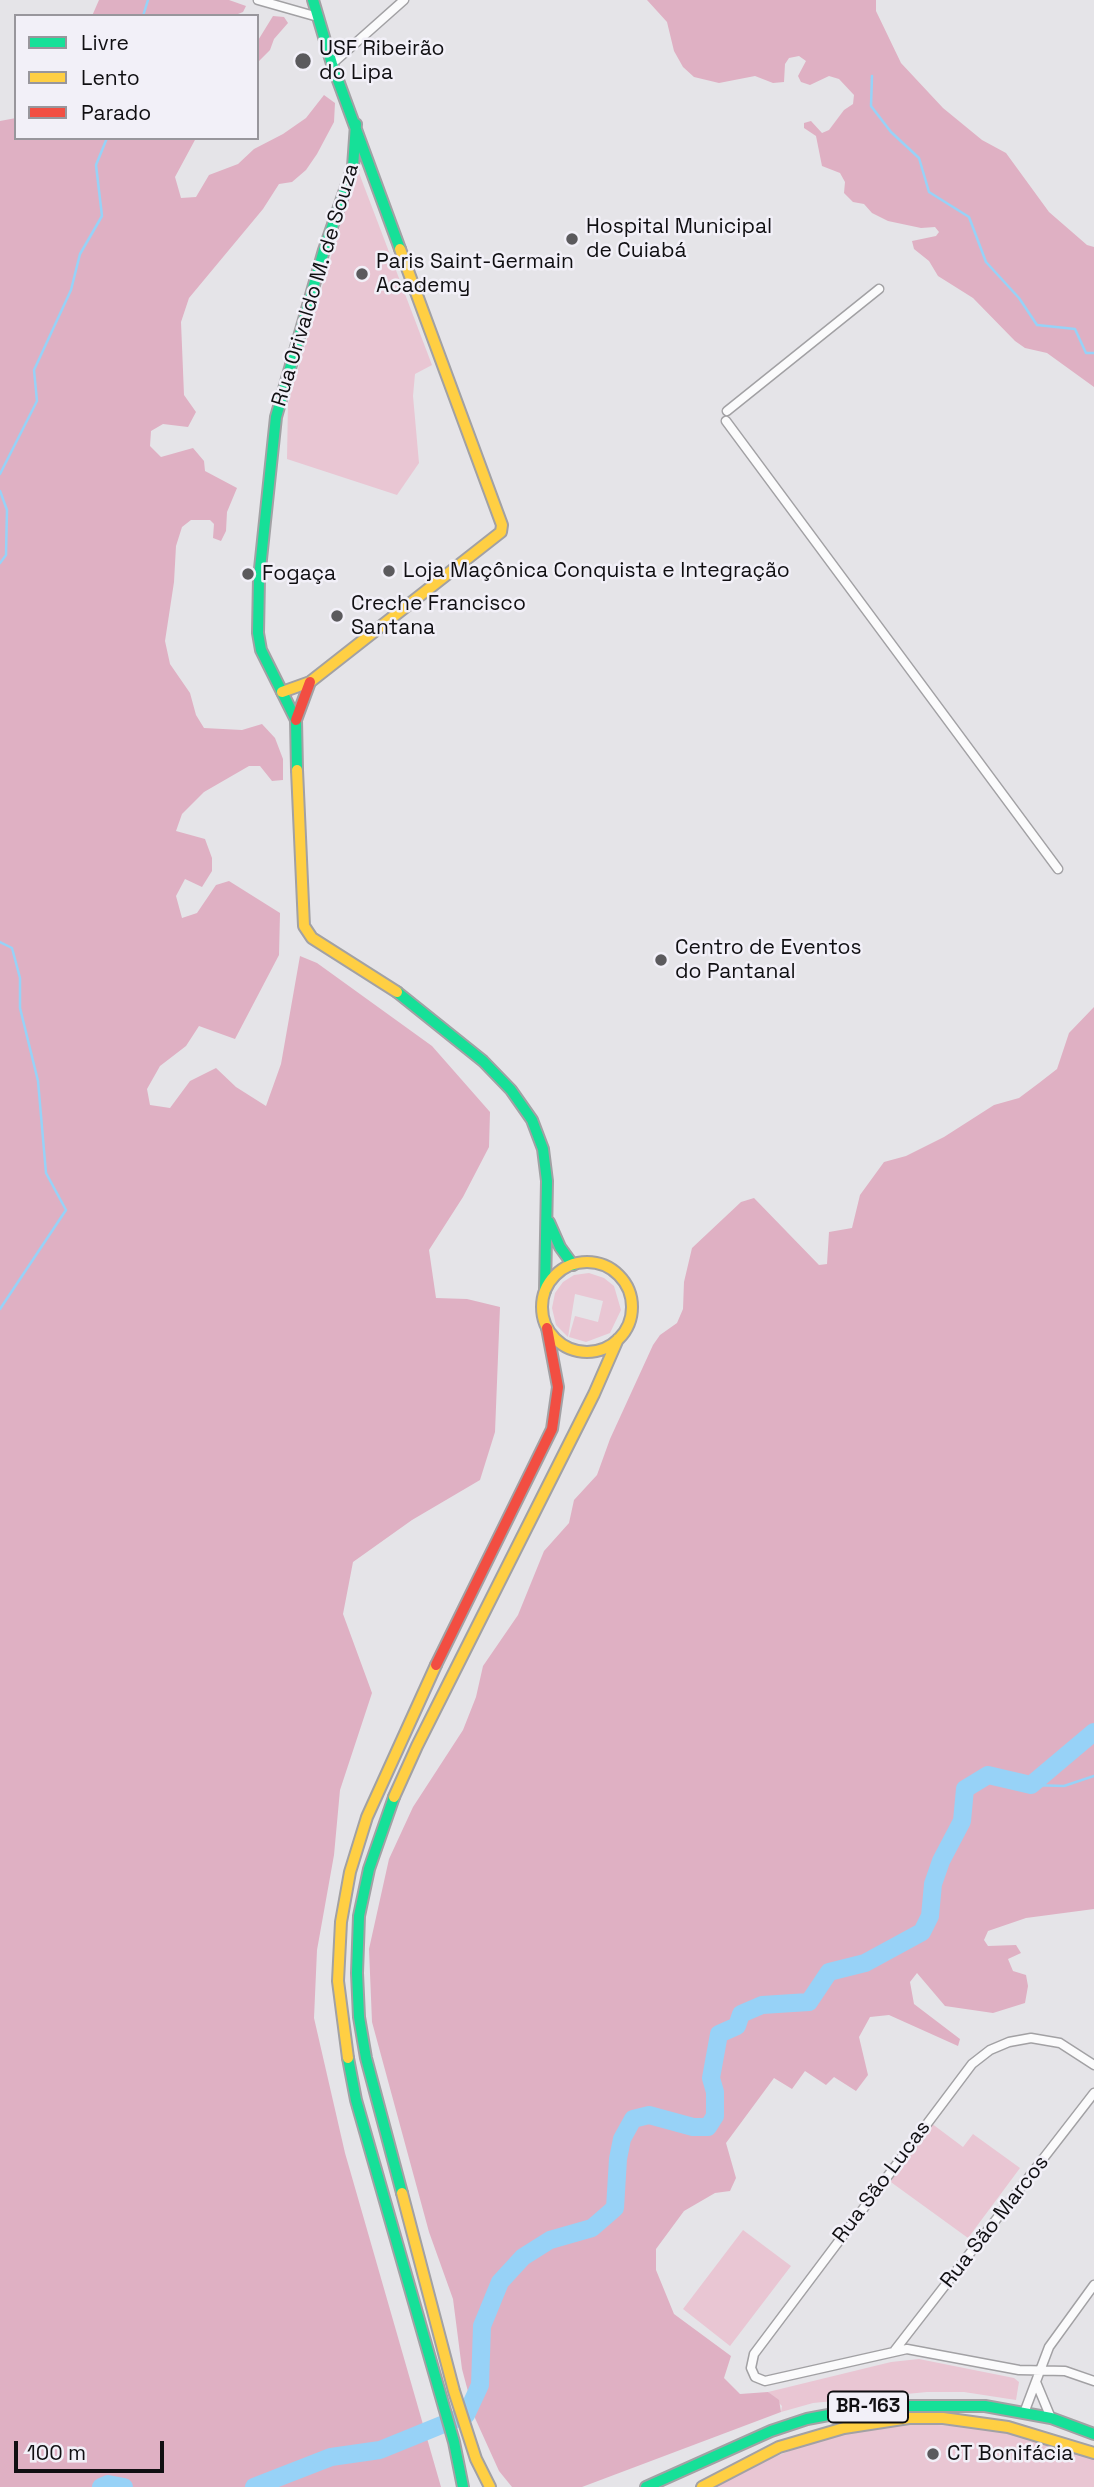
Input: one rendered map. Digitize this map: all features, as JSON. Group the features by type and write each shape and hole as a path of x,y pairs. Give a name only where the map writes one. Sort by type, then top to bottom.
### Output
{"main road":[{"name":"Rua Orivaldo M. de Souza","path":"282,692 310,682 495,538 501,532 502,525 332,64 313,0"},
{"name":"Rua Orivaldo M. de Souza","path":"296,720 261,650 258,632 259,578 270,503 274,434 293,355 352,167 356,124"},
{"path":"352,167 369,165"},
{"name":"Rua Orivaldo M. de Souza","path":"310,682 296,720 299,888 304,926 312,938 385,983 483,1061 511,1090 532,1120 544,1149 547,1219 545,1291"},
{"name":"Rua Orivaldo M. de Souza","path":"547,1219 560,1247 573,1265"},
{"path":"463,2487 454,2442 349,2068 338,1981 341,1922 350,1872 367,1817 402,1735 552,1429 558,1388 542,1308 545,1291 558,1273 573,1265 599,1264 613,1271 624,1282 632,1311 629,1323 618,1339 594,1394 417,1746 383,1823 359,1916 356,1973 359,2017 366,2059 454,2391 468,2437 490,2487"},
{"path":"547,1328 561,1344 580,1351 601,1350 618,1339"},
{"name":"BR-163","path":"646,2487 771,2431 841,2411 877,2406 949,2404 1024,2413 1051,2418 1094,2434"},
{"name":"BR-163","path":"702,2487 779,2447 844,2428 909,2418 943,2418 1008,2427 1094,2453"}],"street":[{"path":"258,0 318,16"},
{"path":"332,64 404,0"},
{"path":"727,411 879,289"},
{"path":"726,421 1058,869"},
{"name":"Rua São Lucas","path":"895,2350 765,2381 752,2373 754,2354 954,2085 990,2050 1009,2042 1031,2038 1060,2043 1094,2064"},
{"name":"Rua São Marcos","path":"895,2350 1094,2093"},
{"path":"1024,2413 1049,2347 1094,2285"},
{"path":"895,2350 918,2349 1019,2370 1065,2371 1094,2381"},
{"path":"1036,2382 1051,2418"}],"shaded area":[{"path":"99,0 229,0 246,6 243,12 238,14 93,14"},
{"path":"647,0 876,0 876,11 901,63 943,108 982,140 1006,153 1049,212 1087,245 1094,247 1094,387 1047,353 1025,348 1015,341 973,298 938,276 929,261 914,249 912,241 936,236 939,232 935,227 921,228 888,221 872,213 864,204 853,202 844,193 845,182 840,173 822,166 816,136 804,128 804,123 811,121 822,133 829,130 844,110 853,104 854,95 839,79 829,76 810,85 801,82 798,76 806,61 799,56 789,58 785,64 784,82 773,83 755,76 719,83 694,77 683,67 674,51 667,22"},
{"path":"273,16 284,17 288,23 259,61 259,39"},
{"path":"324,95 335,103 334,122 306,170 292,182 279,184 263,209 189,298 181,322 184,395 196,412 188,427 163,424 151,431 150,446 161,457 193,448 204,461 205,471 237,488 227,512 226,531 221,541 213,538 214,524 210,520 191,520 182,527 176,546 174,582 165,641 170,664 190,693 196,715 204,728 242,730 262,724 275,738 283,759 283,780 272,781 260,766 249,766 204,792 182,814 176,831 205,839 212,858 212,871 202,887 185,879 176,896 182,918 197,913 216,885 229,881 280,913 279,955 235,1039 199,1026 186,1046 160,1066 147,1089 150,1105 170,1108 190,1081 216,1068 236,1087 266,1106 281,1064 300,956 317,963 432,1046 490,1112 489,1147 463,1197 429,1250 436,1298 467,1299 500,1307 495,1432 480,1480 412,1520 353,1562 343,1614 372,1693 340,1790 334,1855 317,1950 314,2018 345,2153 441,2487 0,2487 0,121 14,118 14,140 195,140 175,177 181,198 196,197 209,175 238,164 254,149 306,118"},
{"name":"Paris Saint-Germain Academy","path":"359,173 432,365 415,374 413,396 419,463 397,495 287,459 288,403 353,182"},
{"path":"1094,1007 1094,1909 1026,1918 988,1931 984,1940 988,1946 1016,1945 1021,1953 1008,1959 1013,1971 1026,1975 1028,1986 1025,2003 993,2013 945,2006 917,1973 910,1982 914,2004 960,2039 958,2046 889,2015 870,2017 859,2037 868,2075 856,2091 834,2077 826,2085 805,2071 792,2089 774,2078 726,2143 736,2178 730,2191 715,2193 684,2211 656,2249 656,2270 674,2314 731,2356 724,2378 740,2394 768,2392 779,2400 781,2412 582,2487 512,2487 499,2471 475,2418 462,2369 453,2299 429,2232 372,2022 369,1949 389,1859 413,1807 463,1730 476,1697 483,1666 518,1615 544,1551 569,1523 574,1500 597,1475 610,1439 653,1345 660,1335 677,1323 683,1309 684,1282 692,1248 741,1202 754,1198 819,1265 827,1264 829,1232 852,1228 860,1195 884,1162 906,1156 944,1137 994,1105 1019,1098 1057,1069 1069,1033"},
{"path":"589,1273 604,1278 614,1286 621,1310 610,1333 586,1342 569,1337 575,1316 598,1322 603,1301 575,1294 568,1337 556,1325 552,1308 555,1293 563,1282 574,1275"},
{"path":"931,2123 963,2147 973,2134 1020,2168 968,2238 888,2180"},
{"path":"743,2230 791,2266 730,2346 683,2309"},
{"path":"919,2359 1014,2378 1019,2382 1016,2400 964,2392 927,2392 813,2403 781,2412 782,2406 768,2392 891,2362"},
{"name":"CT Bonifácia","path":"911,2424 963,2426 1014,2433 1094,2458 1094,2487 715,2487 740,2471 799,2447 842,2434"}],"waterway":[{"path":"144,14 148,0"},
{"path":"872,76 871,106 891,132 919,158 929,192 969,217 986,262 1019,298 1037,325 1075,329 1086,353 1094,353"},
{"path":"0,474 37,401 34,370 71,290 80,254 102,216 96,165 106,140"},
{"path":"0,491 7,510 6,555 0,563"},
{"path":"0,942 12,948 20,978 20,1008 38,1081 46,1173 66,1210 0,1309"},
{"path":"254,2487 331,2457 380,2450 466,2415 480,2385 482,2326 500,2282 523,2257 550,2240 592,2228 615,2208 622,2139 633,2119 649,2115 693,2127 708,2127 715,2116 715,2092 711,2078 719,2034 737,2026 741,2014 762,2005 809,2002 829,1972 865,1963 922,1932 930,1916 933,1884 941,1861 962,1821 965,1789 988,1775 1031,1785 1094,1732"},
{"path":"1031,1785 1064,1786 1094,1776"},
{"path":"101,2487 108,2484 124,2487"}],"traffic: fast":[{"path":"313,0 332,64 400,249"},
{"path":"297,770 296,720 261,650 258,633 259,578 276,417 324,250 353,167 356,124"},
{"path":"397,992 483,1061 511,1090 532,1120 543,1149 547,1181 545,1291"},
{"path":"549,1222 560,1247 573,1265"},
{"path":"394,1797 369,1869 359,1916 357,1973 359,2017 366,2058 402,2193"},
{"path":"348,2058 356,2100 454,2442 463,2487"},
{"path":"646,2487 771,2431 807,2419 877,2406 985,2406 1051,2418 1094,2434"}],"traffic: slow":[{"path":"282,692 310,682 501,532 502,525 400,249"},
{"path":"297,770 304,926 312,938 397,992"},
{"path":"587,1262 604,1266 619,1275 628,1290 632,1307 628,1324 619,1339 604,1348 587,1352 570,1348 555,1339 546,1324 542,1307 546,1290 555,1275 570,1266 587,1262"},
{"path":"394,1797 594,1394 618,1339"},
{"path":"348,2058 338,1981 341,1922 350,1872 367,1817 436,1665"},
{"path":"402,2193 454,2391 476,2459 490,2487"},
{"path":"702,2487 779,2447 844,2428 909,2418 943,2418 1008,2427 1094,2453"}],"traffic: jam":[{"path":"296,720 310,682"},
{"path":"436,1665 552,1429 558,1387 547,1328"}],"place":[{"name":"USF Ribeirão do Lipa","path":"303,61"},
{"name":"Hospital Municipal de Cuiabá","path":"572,239"},
{"name":"Paris Saint-Germain Academy","path":"362,274"},
{"name":"Loja Maçônica Conquista e Integração","path":"389,571"},
{"name":"Fogaça","path":"248,574"},
{"name":"Creche Francisco Santana","path":"337,616"},
{"name":"Centro de Eventos do Pantanal","path":"661,960"},
{"name":"CT Bonifácia","path":"933,2454"}]}
